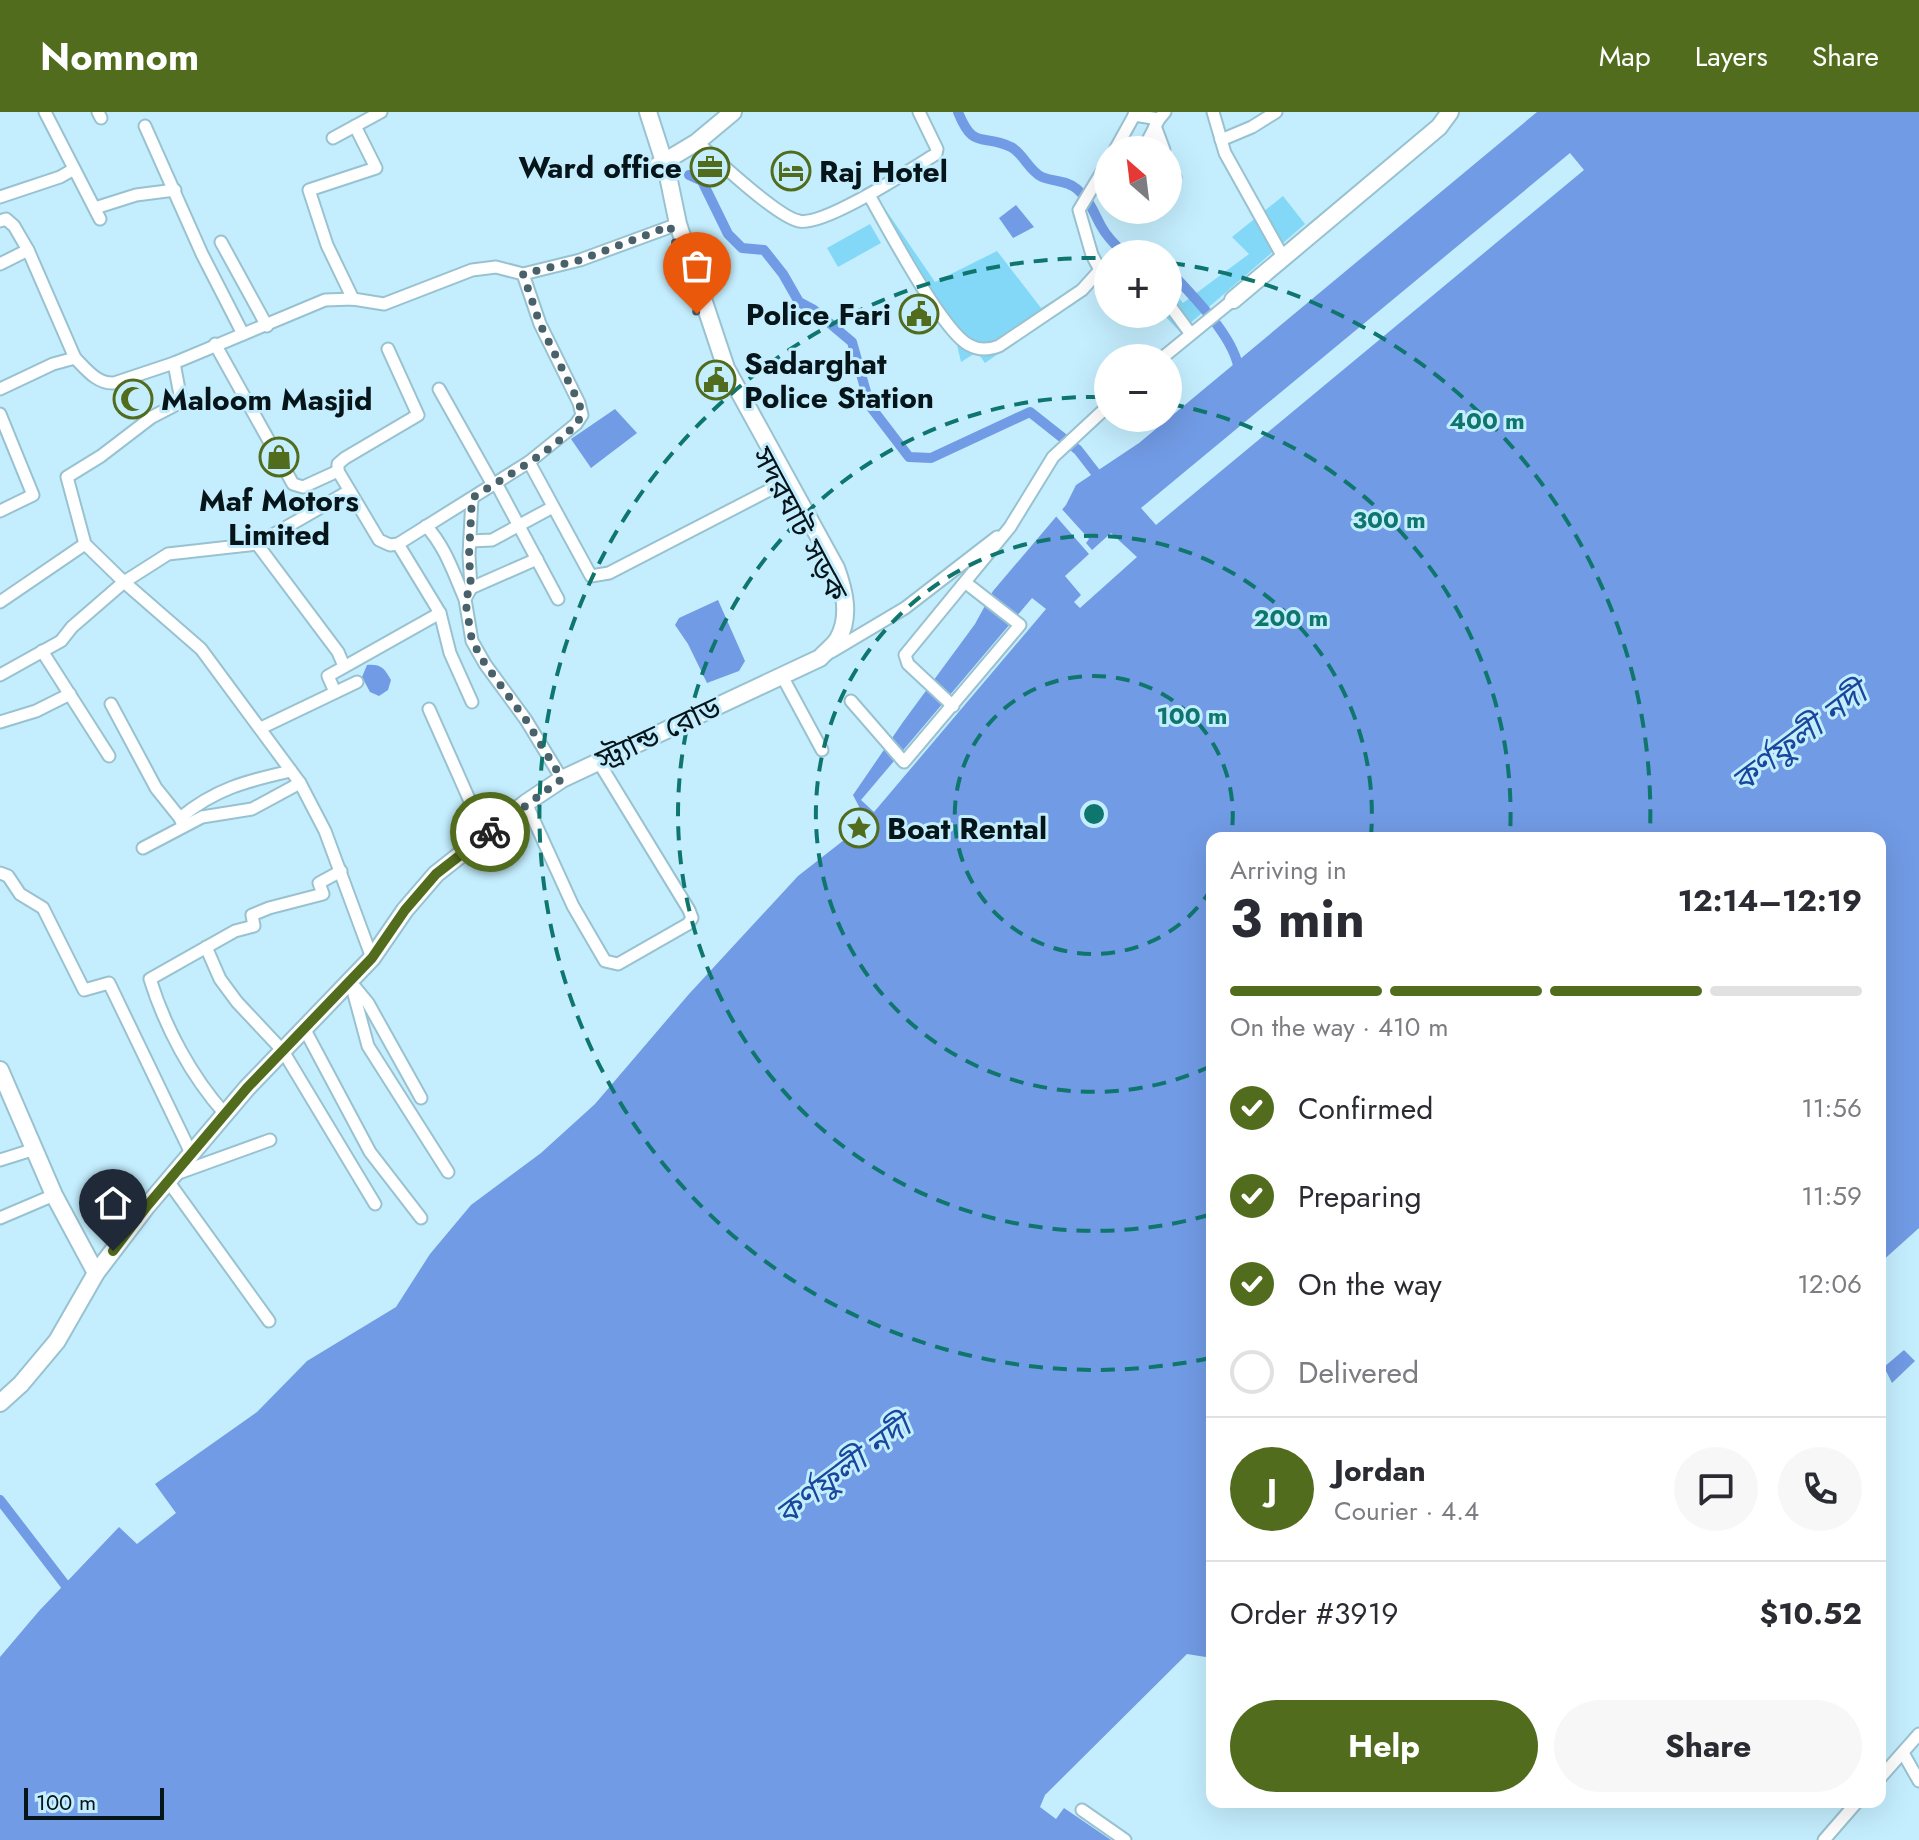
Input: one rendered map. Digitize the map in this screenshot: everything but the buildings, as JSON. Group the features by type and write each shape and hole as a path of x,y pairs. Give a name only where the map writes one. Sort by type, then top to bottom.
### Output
{"main road":[{"name":"সদরঘাট সড়ক","path":"645,112 674,225 726,368 784,483 836,568 844,589 844,613 838,639 820,658"},
{"path":"661,165 697,142 733,112"},
{"path":"1233,300 1439,127 1450,112"},
{"name":"স্ট্র্যান্ড রোড","path":"0,1403 21,1384 57,1341 96,1273 191,1153 283,1051 351,983 436,874 526,803 562,779 820,658"},
{"path":"0,1070 54,1195 96,1273"}],"street":[{"path":"45,112 98,214 136,195 175,190"},
{"path":"333,138 381,112"},
{"path":"697,142 759,196 795,221 810,223 869,195 936,154 937,149 919,112"},
{"path":"1213,112 1233,167 1283,257"},
{"path":"1221,140 1252,127 1276,112"},
{"path":"1123,136 1135,114 1160,119"},
{"path":"145,126 202,254 243,334"},
{"path":"353,299 336,267 313,209 309,190 376,168 355,126"},
{"path":"0,197 60,177 74,169"},
{"path":"1094,187 1079,210 1094,257"},
{"path":"869,195 939,312 971,347 991,349 999,346 1094,279"},
{"path":"0,221 6,219 14,226 28,250 75,358 105,384 174,363 325,300 353,299 384,304 472,270 496,267 523,274 580,260 674,225"},
{"path":"221,242 267,326"},
{"path":"0,264 28,250"},
{"path":"388,349 418,415 345,458 338,464 338,471 379,540 390,545 398,544 529,462 576,424 582,415 540,324 523,274"},
{"path":"1178,344 1233,300"},
{"path":"1182,319 1192,331"},
{"path":"215,344 293,484 303,487 338,471"},
{"path":"0,389 53,364 75,358"},
{"path":"174,363 180,395 177,404 152,417 101,456 67,477 85,544 201,649 300,783 325,831 372,958"},
{"path":"439,389 558,599"},
{"path":"0,414 33,495 0,511"},
{"path":"953,706 908,664 905,655 1010,527 1053,457 1094,418"},
{"path":"529,462 591,576 609,573 784,483"},
{"path":"0,675 61,641 72,627 124,582 168,554 257,544 349,491"},
{"path":"472,498 468,593 472,641 562,779"},
{"path":"470,541 492,540 553,507"},
{"path":"426,526 434,534 468,593"},
{"path":"820,658 905,608 1010,527"},
{"path":"0,602 85,544"},
{"path":"257,544 338,652 344,666"},
{"path":"398,544 440,613 450,653 472,702"},
{"path":"468,593 537,559"},
{"path":"851,701 904,762 1020,625 966,583"},
{"path":"335,692 327,676 440,613"},
{"path":"42,651 109,756"},
{"path":"782,676 822,750"},
{"path":"261,728 357,682"},
{"path":"0,722 36,711 70,694"},
{"path":"111,704 156,788 182,823"},
{"path":"429,709 485,835"},
{"path":"526,803 573,906 605,961 618,964 662,940 688,924 692,918 598,761"},
{"path":"143,848 182,823 206,797 291,771"},
{"path":"182,823 252,809 300,783"},
{"path":"225,1114 188,1063 151,981 153,976 235,931 254,926 251,916 323,894 319,883 341,871"},
{"path":"0,873 8,876 20,894 43,908 84,990 109,983 191,1153"},
{"path":"206,947 220,979 237,1002 283,1051 375,1204"},
{"path":"351,983 368,1003 421,1098"},
{"path":"351,983 368,1046 448,1172"},
{"path":"305,1030 370,1152 421,1218"},
{"path":"269,1321 171,1178 270,1140"},
{"path":"0,1160 35,1149"},
{"path":"0,1218 54,1195"},
{"path":"1886,1771 1919,1734"},
{"path":"1903,1753 1919,1781"},
{"path":"1824,1840 1852,1808"},
{"path":"1082,1810 1125,1840"}],"shaded area":[{"path":"1283,196 1305,224 1180,332 1176,328 1182,328 1182,302 1249,254 1232,237"},
{"path":"877,197 935,282 997,251 1041,308 1088,280 1094,270 1094,287 985,363 977,352 961,362 954,332 929,308 869,202"},
{"path":"870,224 881,243 838,267 827,248"}],"water":[{"name":"কর্ণফুলী নদী","path":"1537,112 1919,112 1919,1228 1886,1258 1886,832 1206,832 1206,1657 1187,1654 1045,1795 1040,1807 1056,1819 1064,1808 1111,1840 0,1840 0,1657 119,1527 137,1544 176,1513 155,1484 257,1412 307,1361 396,1307 430,1254 471,1205 541,1153 595,1104 689,994 798,876 867,822 853,795 975,624 993,591 1066,505 1076,485 1152,432 1182,432 1182,407"},
{"path":"1016,205 1034,227 1013,238 999,218"},
{"path":"615,409 637,433 591,468 571,439"},
{"path":"718,600 745,661 739,671 707,683 675,625 679,618"},
{"path":"367,665 382,668 391,680 388,690 379,696 370,692 362,677"},
{"path":"1904,1350 1915,1361 1892,1383 1886,1365"}],"pier":[{"path":"1570,153 1584,170 1156,525 1141,508"},
{"path":"1060,507 1089,539 1086,543 1092,550 1111,533 1137,557 1080,608 1074,602 1081,595 1065,576 1089,554 1054,514"},
{"path":"1032,598 1046,609 874,812 861,800"}],"waterway":[{"path":"958,112 974,137 1011,147 1037,174 1077,189 1111,240"},
{"path":"689,175 702,181 728,234 742,248 764,250 799,302 814,310 852,342 870,406 909,457 931,458 1030,412 1078,450 1102,481"},
{"path":"1182,284 1221,330 1236,358 1239,371"},
{"path":"0,1500 73,1595"}],"way so far":[{"path":"490,832 562,779 472,641 465,599 471,588 472,498 529,462 576,424 582,415 540,324 523,274 580,260 670,226 697,314"}],"place":[{"name":"Ward office","path":"710,167"},
{"name":"Raj Hotel","path":"791,171"},
{"name":"Police Fari","path":"919,314"},
{"name":"Sadarghat Police Station","path":"716,380"},
{"name":"Maloom Masjid","path":"133,399"},
{"name":"Maf Motors Limited","path":"279,457"},
{"name":"Boat Rental","path":"859,828"}],"route":[{"path":"113,1251 247,1088 351,983 436,874 490,832"}]}
